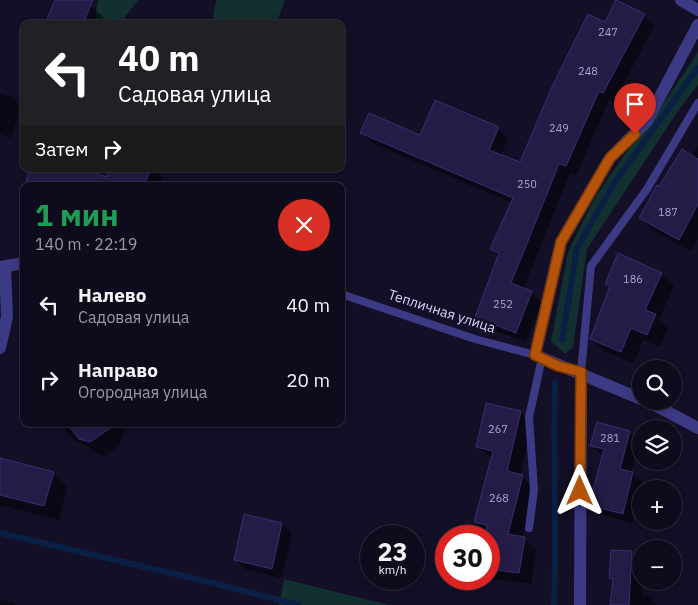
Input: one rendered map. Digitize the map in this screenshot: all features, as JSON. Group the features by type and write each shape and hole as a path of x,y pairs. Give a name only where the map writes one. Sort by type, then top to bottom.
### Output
{"street":[{"path":"681,0 698,10"},
{"path":"632,395 581,372 558,366 538,356 561,242 610,158 647,121 698,25"},
{"path":"0,348 7,317 3,266 20,264"},
{"path":"580,605 581,372"},
{"path":"665,410 698,428"}],"lane":[{"path":"581,372 591,266 647,189 698,102"},
{"name":"Тепличная улица","path":"345,295 475,339 538,356"},
{"path":"530,528 534,490 529,417 538,356"}],"green space":[{"path":"98,0 138,0 123,20 95,20"},
{"path":"216,0 285,0 278,20 213,20"},
{"path":"698,52 698,85 680,108 587,249 573,347 565,354 551,341 568,252 594,199 627,151 656,115"},
{"path":"284,579 389,605 279,605"}],"building":[{"path":"55,0 93,0 85,20 47,20"},
{"path":"616,0 645,14 603,93 599,91 566,166 559,164 511,283 532,291 516,333 475,317 499,253 490,249 513,198 360,133 369,113 420,135 435,100 499,127 489,150 520,162 551,89 588,14 605,22"},
{"path":"682,149 698,159 698,204 679,240 639,218 657,185 659,186"},
{"path":"29,172 93,172 107,177 109,172 150,172 146,182 26,181"},
{"path":"618,253 662,273 645,310 656,314 647,335 631,328 621,352 590,339 610,286 605,284"},
{"path":"486,403 521,411 507,471 523,475 508,534 525,537 519,573 500,570 500,525 474,522 493,451 476,447"},
{"path":"597,422 630,431 620,469 633,472 623,514 589,505 604,449 590,446"},
{"path":"69,427 112,427 90,442 79,439"},
{"path":"0,458 54,472 44,506 0,495"},
{"path":"244,514 282,523 272,569 234,560"},
{"path":"611,550 632,551 629,605 610,605 613,579 609,578"}],"waterway":[{"path":"562,340 577,248 615,182 698,68"},
{"path":"554,605 555,382"},
{"path":"0,533 298,605"}],"route":[{"path":"580,491 581,372 558,366 535,355 561,242 610,158 635,134"}]}
